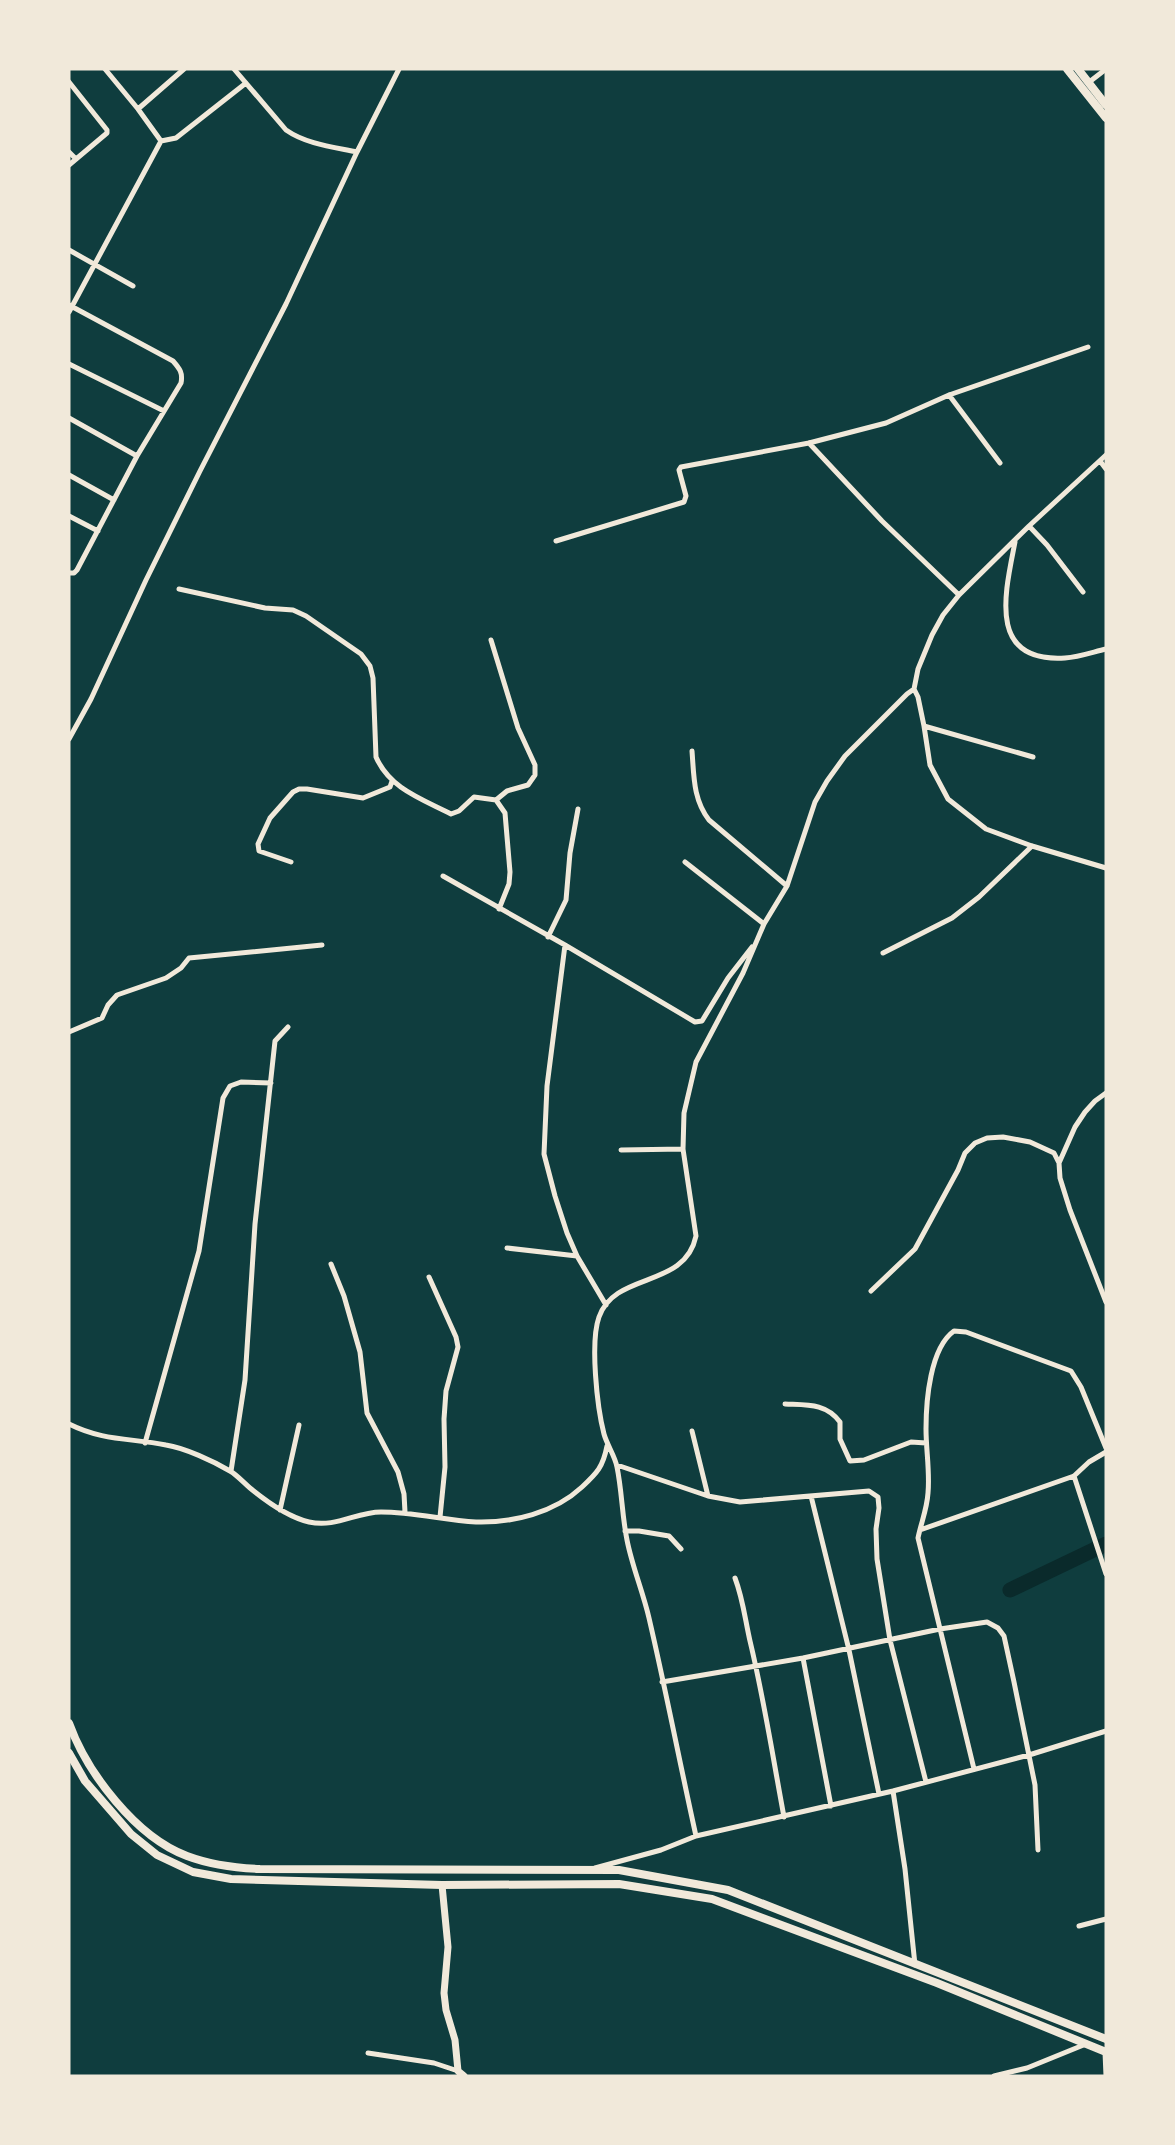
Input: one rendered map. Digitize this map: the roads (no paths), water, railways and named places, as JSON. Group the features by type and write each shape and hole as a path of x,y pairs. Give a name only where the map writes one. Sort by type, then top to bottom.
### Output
{"main road":[{"path":"1067,69 1106,118"},
{"path":"1078,69 1106,105"},
{"path":"69,1723 86,1761 122,1808 140,1826 165,1843 184,1855 206,1862 231,1868 260,1869 589,1869 647,1874 728,1890 1106,2039"},
{"path":"69,1753 85,1781 130,1834 157,1855 193,1872 231,1879 442,1885 619,1884 712,1899 927,1979 1105,2052"}],"street":[{"path":"105,69 138,109 160,141"},
{"path":"138,109 184,69"},
{"path":"234,69 286,130 293,135 357,152"},
{"path":"69,739 91,699 195,481 286,304 357,152 399,69"},
{"path":"1088,83 1106,69"},
{"path":"69,81 107,130 107,133 69,165"},
{"path":"160,141 176,138 246,83"},
{"path":"69,573 77,570 138,456 181,383 183,375 173,361 70,308 160,141"},
{"path":"69,152 76,159"},
{"path":"69,250 133,286"},
{"path":"556,541 684,502 686,496 681,467 809,443 886,423 949,395 1088,347"},
{"path":"69,364 164,411"},
{"path":"949,395 1000,463"},
{"path":"69,418 138,456"},
{"path":"809,443 882,521 959,595"},
{"path":"1106,455 959,595 943,615 932,635 918,669 914,689 924,726 930,765 948,799 986,829 1032,846 1106,868"},
{"path":"1100,461 1106,469"},
{"path":"69,475 114,500"},
{"path":"69,516 99,531"},
{"path":"1029,526 1047,545 1083,592"},
{"path":"1015,541 1005,599 1006,614 1014,642 1020,648 1044,658 1067,658 1106,649"},
{"path":"179,589 265,608 293,610 306,616 361,654 370,666 374,678 376,757 392,781 399,788 451,814 459,811 474,797 496,800 506,813 510,872 509,884 499,909"},
{"path":"491,640 518,728 535,765 535,775 528,785 507,791 496,800"},
{"path":"696,1836 649,1616 625,1531 617,1465 604,1432 595,1361 595,1339 599,1316 606,1305 620,1292 665,1274 675,1268 690,1252 696,1236 683,1149 684,1113 696,1062 743,973 764,924 787,886 815,802 827,781 845,756 914,689"},
{"path":"924,726 1033,757"},
{"path":"692,751 696,796 702,811 709,820 787,886"},
{"path":"291,862 259,851 258,844 270,818 293,792 307,789 363,798 390,787 392,781"},
{"path":"548,937 566,900 570,853 578,809"},
{"path":"883,953 952,918 979,897 1032,846"},
{"path":"685,862 764,924"},
{"path":"443,876 694,1022 702,1022 728,978 757,941"},
{"path":"69,1032 102,1018 108,1005 117,995 166,978 181,968 189,958 322,945"},
{"path":"565,945 547,1086 544,1154 555,1196 577,1256 606,1305"},
{"path":"231,1471 245,1380 255,1224 275,1041 288,1027"},
{"path":"145,1443 199,1251 223,1098 230,1086 241,1082 271,1083"},
{"path":"1059,1163 1075,1127 1085,1112 1106,1093"},
{"path":"872,1291 915,1249 958,1170 965,1152 975,1143 987,1138 1003,1137 1030,1142 1054,1153 1059,1163 1060,1178 1070,1210 1106,1302"},
{"path":"621,1150 683,1149"},
{"path":"507,1248 577,1256"},
{"path":"331,1264 344,1296 360,1352 368,1413 398,1472 404,1494 405,1512"},
{"path":"429,1277 456,1337 458,1347 446,1391 445,1467 440,1517"},
{"path":"920,1530 1074,1476 1106,1450 1081,1387 1071,1371 995,1342 954,1330 945,1338 938,1352 929,1387 926,1428 927,1508 920,1530 918,1538 974,1769"},
{"path":"785,1404 820,1406 833,1413 840,1422 840,1439 850,1461 864,1460 911,1442 926,1443"},
{"path":"69,1424 88,1433 181,1449 231,1471 280,1510 309,1522 327,1524 350,1520 374,1512 405,1512 476,1522 532,1515 557,1506 577,1492 600,1469 608,1444"},
{"path":"280,1510 299,1425"},
{"path":"692,1431 708,1496"},
{"path":"617,1465 708,1496 740,1502 869,1491 878,1497 877,1558 890,1640 926,1782"},
{"path":"1074,1476 1106,1574"},
{"path":"811,1496 849,1650 879,1794"},
{"path":"625,1531 669,1536 681,1549"},
{"path":"735,1578 742,1597 749,1639 757,1666 784,1817"},
{"path":"662,1682 849,1650 940,1629 987,1622 998,1628 1004,1636 1035,1785 1038,1850"},
{"path":"802,1658 831,1806"},
{"path":"589,1869 661,1850 696,1836 893,1791 1029,1755 1106,1731"},
{"path":"893,1791 905,1869 915,1965"},
{"path":"442,1885 448,1947 444,1993 461,2074"},
{"path":"1079,1926 1106,1919"},
{"path":"994,2076 1027,2068 1086,2044"},
{"path":"1105,2052 1106,2076"},
{"path":"368,2053 434,2063 461,2074"}],"waterway":[{"path":"1010,1590 1106,1544"}]}
